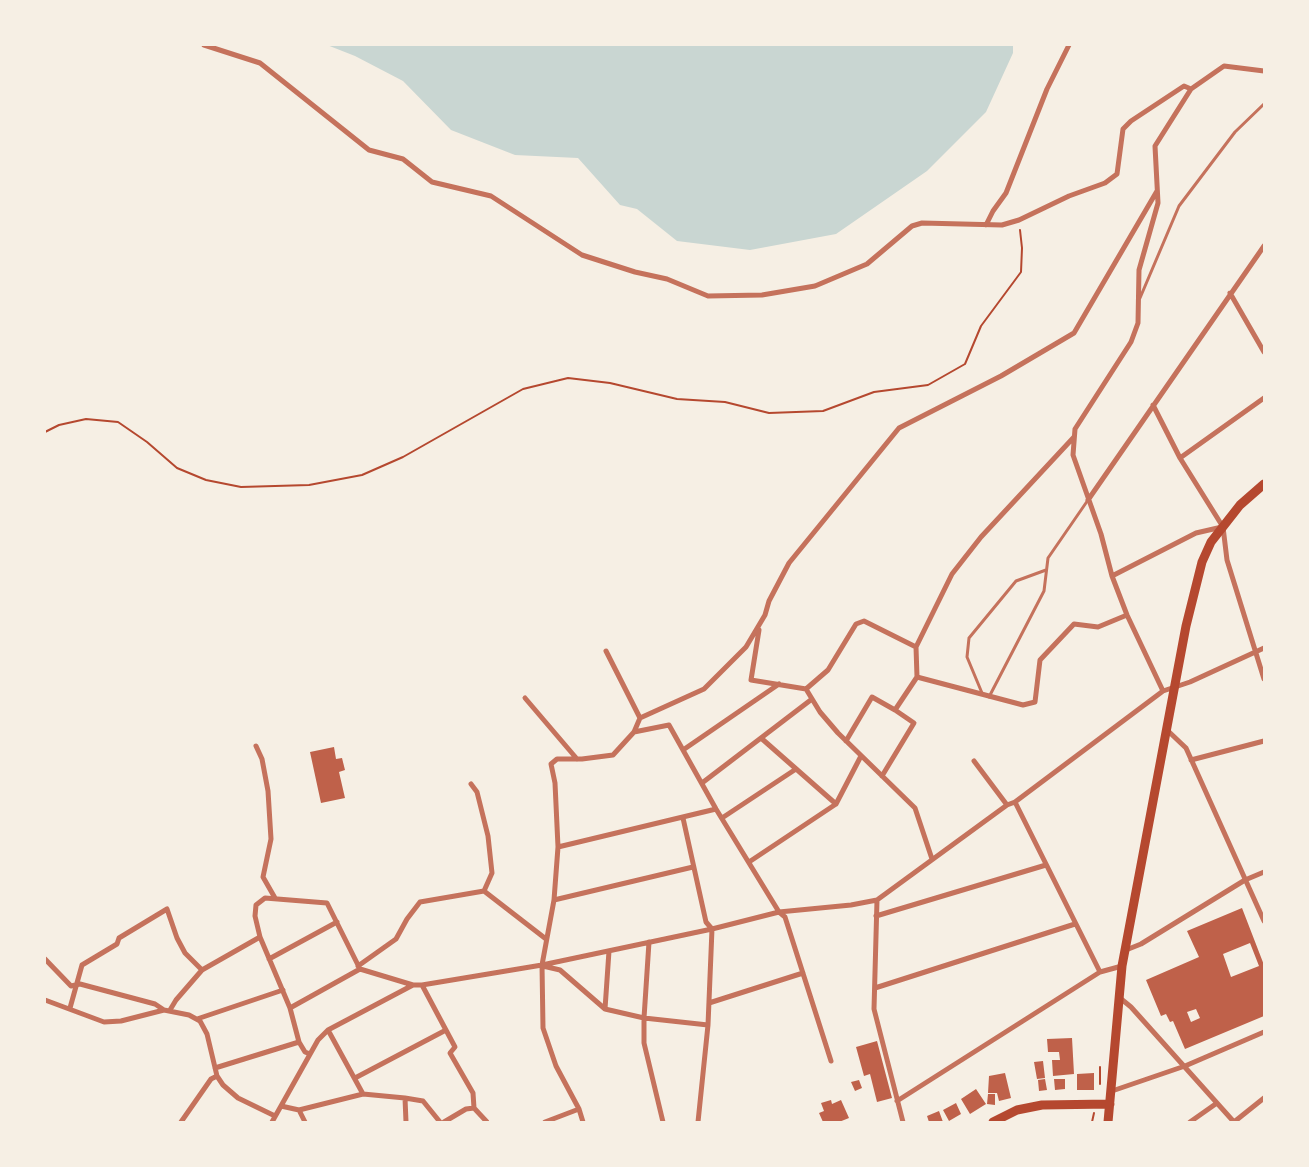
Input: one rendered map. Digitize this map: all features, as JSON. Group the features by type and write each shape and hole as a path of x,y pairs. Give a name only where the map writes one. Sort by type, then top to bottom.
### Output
{"main road":[{"path":"1108,1122 1122,966 1173,686 1202,562 1211,542 1240,505 1264,484"},
{"path":"994,1122 1017,1110 1042,1105 1110,1104"},
{"path":"994,1122 1010,1122"}],"street":[{"path":"204,45 260,63 369,150 403,159 432,182 491,196 582,255 635,272 668,279 708,296 762,295 814,286 867,264 912,226 922,223 1002,225 1019,220 1069,196 1105,183 1117,174 1123,129 1131,121 1184,86 1191,89"},
{"path":"986,225 1006,193 1047,89 1069,45"},
{"path":"1163,691 1127,615 1112,576 1101,534 1073,455 1075,429 1131,342 1138,323 1140,270 1158,203 1155,146 1191,89 1224,66 1264,71"},
{"path":"583,1122 579,1109 556,1066 543,1028 542,965 554,900 558,848 555,783 551,764 557,759 613,755 634,732 640,718 704,689 746,647 789,563 899,428 1000,376 1074,333 1157,191"},
{"path":"1088,500 1264,246"},
{"path":"1230,293 1264,352"},
{"path":"1180,458 1264,398"},
{"path":"1153,405 1180,458 1223,527 1227,560 1264,679"},
{"path":"895,710 917,677 916,647 952,574 981,537 1074,436"},
{"path":"1112,576 1196,533 1223,527"},
{"path":"917,677 1023,705 1035,702 1040,660 1074,624 1098,627 1127,615"},
{"path":"806,689 828,670 856,624 864,621 916,647"},
{"path":"759,625 751,680 806,689 820,712 846,741 915,808 932,859"},
{"path":"310,1054 305,1052 298,1042 290,1008 260,938 255,916 256,905 265,898 327,903 359,968 413,985 542,965 712,929 779,912 851,905 877,900 1007,805 1015,802 1163,691 1190,682 1264,648"},
{"path":"606,651 640,718"},
{"path":"683,750 780,684"},
{"path":"846,741 872,697 914,723 882,776"},
{"path":"525,698 578,759"},
{"path":"702,783 812,699"},
{"path":"634,732 669,725 716,809 784,917 831,1061"},
{"path":"1166,729 1186,748 1264,921"},
{"path":"761,738 836,804"},
{"path":"1191,760 1264,741"},
{"path":"256,746 262,759 268,791 271,839 263,877 275,898"},
{"path":"749,862 836,804 861,756"},
{"path":"974,761 1007,805"},
{"path":"722,818 796,769"},
{"path":"471,784 477,792 488,836 492,873 484,891"},
{"path":"1015,802 1100,972"},
{"path":"558,848 716,809"},
{"path":"683,818 706,922 712,929 708,1024 698,1122"},
{"path":"876,916 1046,865"},
{"path":"554,900 693,867"},
{"path":"1125,951 1141,944 1245,880 1264,872"},
{"path":"290,1008 359,968 396,939 420,902 484,891 546,939"},
{"path":"877,900 874,1009 903,1122"},
{"path":"70,1008 82,964 117,944 119,938 167,909 177,938 185,952 202,970"},
{"path":"269,959 338,922"},
{"path":"875,988 1075,924"},
{"path":"171,1010 176,1000 202,970 260,938"},
{"path":"649,942 644,1043 663,1122"},
{"path":"605,1009 609,951"},
{"path":"45,959 71,986 80,984 156,1004 164,1010"},
{"path":"542,965 560,970 605,1009 644,1018 708,1024"},
{"path":"897,1101 1100,972 1122,966"},
{"path":"709,1003 803,972"},
{"path":"45,1000 104,1023 122,1021 164,1010 171,1010 197,1019 207,1034 217,1076 223,1085 238,1098 274,1119 318,1040 328,1030 413,985"},
{"path":"422,985 455,1047 450,1053 473,1093 474,1108 487,1122"},
{"path":"197,1019 283,990"},
{"path":"1120,998 1131,1007 1234,1122 1264,1098"},
{"path":"328,1030 363,1094"},
{"path":"355,1078 446,1030"},
{"path":"1112,1091 1185,1066 1264,1032"},
{"path":"215,1068 298,1042"},
{"path":"182,1122 211,1079 217,1076"},
{"path":"281,1106 298,1110 363,1094 405,1098 423,1101 442,1122 466,1109 474,1108"},
{"path":"405,1098 406,1122"},
{"path":"1190,1122 1217,1103"},
{"path":"545,1122 579,1109"},
{"path":"298,1110 305,1122"}],"lane":[{"path":"1138,302 1179,206 1235,132 1264,104"},
{"path":"986,697 1044,591 1048,558 1088,500"},
{"path":"986,697 968,657 969,638 979,629 1016,581 1046,570"}],"path":[{"path":"45,432 59,425 86,419 118,422 147,442 177,468 206,480 241,486 309,485 362,475 403,456 523,389 568,378 610,383 677,399 725,402 769,413 823,411 874,392 928,384 965,363 981,326 1021,272 1022,248 1019,220"}],"shaded area":[{"path":"327,45 1013,45 1013,53 986,112 927,171 836,234 750,250 677,241 637,209 620,205 578,158 515,155 451,130 403,81 355,56"}],"building":[{"path":"334,747 336,759 342,758 345,770 339,772 345,798 321,803 310,752"},
{"path":"1242,908 1264,965 1264,1016 1185,1049 1173,1021 1170,1022 1166,1014 1161,1016 1146,980 1199,957 1187,931","holes":["1250,943 1259,966 1231,977 1223,954","1196,1009 1200,1018 1191,1022 1187,1012"]},
{"path":"1072,1038 1074,1074 1053,1076 1052,1060 1060,1060 1059,1052 1048,1052 1047,1039"},
{"path":"877,1041 892,1098 877,1102 870,1074 864,1076 856,1047"},
{"path":"1043,1061 1045,1078 1037,1079 1034,1062"},
{"path":"1005,1073 1011,1098 999,1101 997,1093 988,1093 989,1076"},
{"path":"1094,1073 1094,1090 1077,1090 1077,1074"},
{"path":"1045,1079 1047,1090 1039,1091 1038,1080"},
{"path":"1054,1079 1065,1079 1065,1089 1055,1090"},
{"path":"859,1080 862,1088 855,1091 851,1082"},
{"path":"976,1089 986,1104 970,1114 961,1099"},
{"path":"988,1094 995,1094 995,1105 987,1104"},
{"path":"831,1100 832,1104 841,1100 849,1118 839,1122 823,1122 819,1113 824,1111 821,1103"},
{"path":"956,1103 961,1114 949,1121 943,1110"},
{"path":"939,1111 943,1122 929,1122 927,1116"}]}
